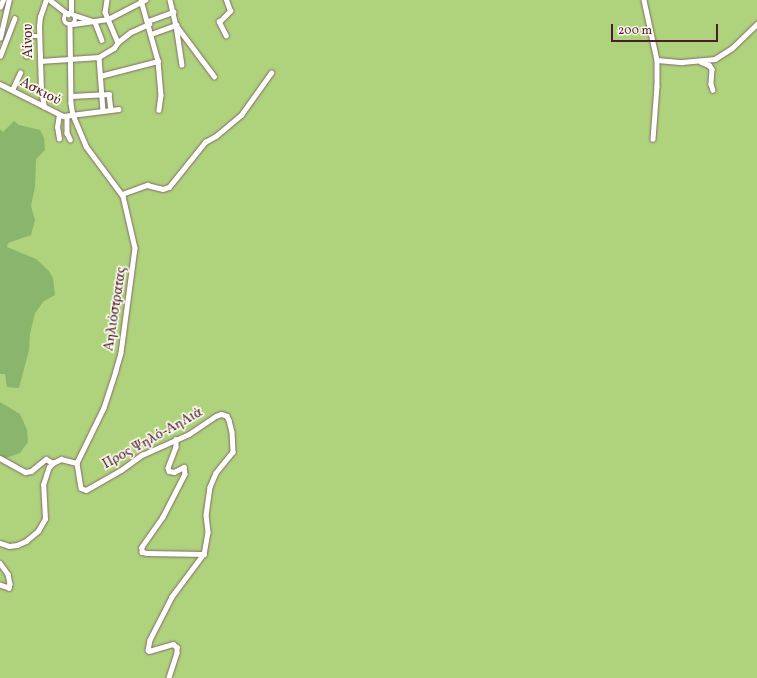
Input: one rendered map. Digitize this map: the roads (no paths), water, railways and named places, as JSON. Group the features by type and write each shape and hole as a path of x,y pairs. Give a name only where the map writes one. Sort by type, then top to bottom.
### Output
{"street":[{"path":"0,7 3,0"},
{"path":"0,38 9,0"},
{"name":"Αίνου","path":"44,107 41,90 39,36 40,17 46,0"},
{"path":"50,0 71,14 95,22"},
{"name":"Αηλιόστρατας","path":"71,0 71,14 76,19 72,24 71,96 73,116 86,146 122,194 127,207 135,253 121,352 104,408 77,463"},
{"path":"106,0 104,8 118,42"},
{"path":"170,0 176,25 182,65"},
{"path":"226,0 230,11 219,22 226,36"},
{"path":"644,0 657,60 657,86 653,139"},
{"path":"72,24 95,22 108,18 143,1 158,61 161,95 159,110"},
{"path":"40,61 99,57 114,48 118,42 131,32 173,12"},
{"name":"Αηλιόστρατας","path":"71,14 65,20 72,24"},
{"path":"0,56 14,19"},
{"path":"95,22 102,40"},
{"path":"657,60 699,61 715,59 724,55 757,24"},
{"path":"151,34 176,25"},
{"path":"176,25 214,76"},
{"path":"26,56 30,36 39,36"},
{"path":"99,57 103,111"},
{"path":"100,76 158,61"},
{"path":"699,61 709,65 712,69 711,84 713,90"},
{"path":"12,90 20,73"},
{"path":"122,194 147,186 167,189 205,142 216,136 241,115 271,73"},
{"name":"Ασκιού","path":"0,84 59,115 67,117 119,109"},
{"path":"71,96 109,94 111,110"},
{"path":"58,139 57,127 59,115"},
{"path":"67,117 67,133 70,139"},
{"name":"Προς Ψηλό-ΑηΛιά","path":"77,463 81,488 86,490 126,467 142,455 202,426 221,414 226,416 232,432 233,452 216,473 210,487 206,515 208,532 204,554 172,597 150,640 149,651 173,644 177,647 177,653 169,678"},
{"path":"176,439 176,447 168,468 169,471 174,472 184,467 185,474 163,517 142,547 142,552 162,554 204,554"},
{"path":"0,458 25,472 31,471 46,459 49,459 53,463"},
{"path":"0,543 13,546 21,544 41,527 45,515 43,482 53,463 64,459 77,463"},
{"path":"0,563 8,574 10,587 7,588 0,585"}]}
